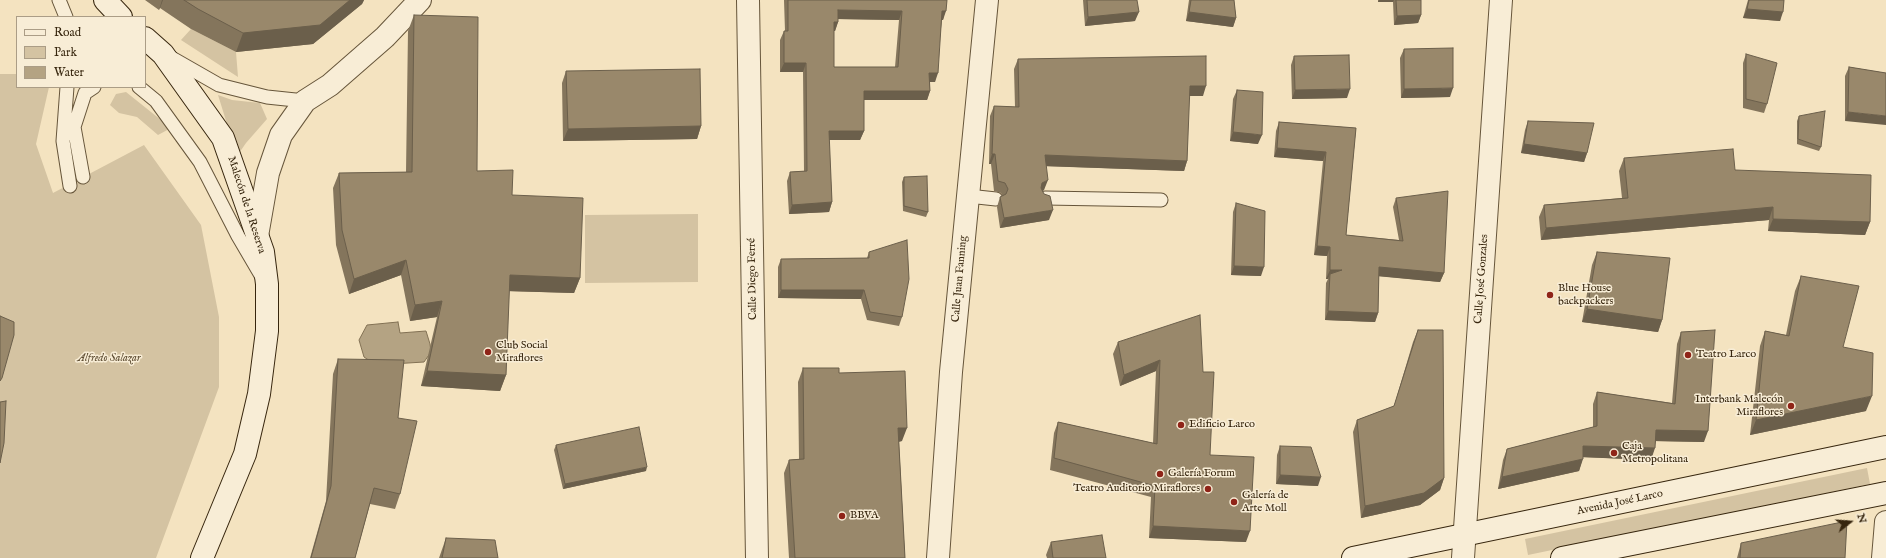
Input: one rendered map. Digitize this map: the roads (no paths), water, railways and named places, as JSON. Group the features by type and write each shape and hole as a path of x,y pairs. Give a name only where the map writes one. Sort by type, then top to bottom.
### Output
{"street":[{"path":"105,0 120,16"},
{"path":"257,236 268,173 281,135 305,102 330,85 379,42 420,0"},
{"name":"Calle Diego Ferré","path":"748,0 757,558"},
{"name":"Calle Juan Fanning","path":"938,558 951,372 987,0"},
{"name":"Calle José Gonzales","path":"1463,558 1501,0"},
{"name":"Malecón de la Reserva","path":"146,39 163,54 223,138 263,252 267,284 267,331 259,394 245,454 202,558"},
{"name":"Avenida José Larco","path":"1353,558 1886,447"},
{"path":"1562,558 1886,493"},
{"path":"1883,558 1886,522"}],"lane":[{"path":"59,0 66,16"},
{"path":"163,54 219,85 267,97 305,102"},
{"path":"67,88 63,141 70,186"},
{"path":"83,177 74,127 85,93 92,88"},
{"path":"140,88 156,101 200,162 238,236 267,284"},
{"path":"968,196 996,200"},
{"path":"1046,198 1161,200"}],"water":[{"path":"398,322 400,333 426,331 431,352 424,362 376,365 364,357 359,340 367,325"}],"place":[{"name":"Blue House backpackers","path":"1550,295"},
{"name":"Club Social Miraflores","path":"488,352"},
{"name":"Teatro Larco","path":"1688,355"},
{"name":"Interbank Malecón Miraflores","path":"1791,406"},
{"name":"Edificio Larco","path":"1181,425"},
{"name":"Caja Metropolitana","path":"1614,453"},
{"name":"Galería Forum","path":"1160,474"},
{"name":"Teatro Auditorio Miraflores","path":"1208,489"},
{"name":"Galería de Arte Moll","path":"1234,502"},
{"name":"BBVA","path":"842,516"}],"park label":[{"name":"Alfredo Salazar","path":"109,359"}]}
